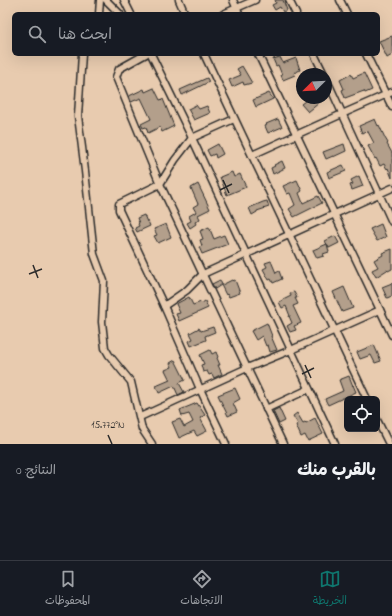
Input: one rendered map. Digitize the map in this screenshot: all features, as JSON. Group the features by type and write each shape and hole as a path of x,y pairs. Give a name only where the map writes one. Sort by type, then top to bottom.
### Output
{"street":[{"path":"99,12 100,0"},
{"path":"106,0 118,12"},
{"path":"124,0 130,12"},
{"path":"179,0 184,12"},
{"path":"232,0 238,11 255,0"},
{"path":"289,0 295,12"},
{"path":"340,0 346,12"},
{"path":"82,56 78,116 94,254 104,281 102,322 105,348 131,382 142,429 152,444"},
{"path":"142,56 119,69 116,77 160,184 283,444"},
{"path":"152,56 192,138 335,444"},
{"path":"205,56 366,396"},
{"path":"259,56 392,334"},
{"path":"315,56 321,68"},
{"path":"367,56 389,93 392,107"},
{"path":"332,92 392,222"},
{"path":"252,155 389,93"},
{"path":"226,444 118,206 119,204 160,184 175,160 192,138 234,119"},
{"path":"164,306 187,290 203,274 392,188"},
{"path":"140,417 380,310"},
{"path":"266,408 309,389"},
{"path":"380,426 389,444"}],"building":[{"path":"275,0 283,0 287,10 283,12 280,7 275,10 272,5 276,3"},
{"path":"392,36 392,55 387,58 380,43 380,41"},
{"path":"280,57 283,63 296,58 299,68 296,68 296,72 294,73 295,75 283,80 278,65 276,66 273,59"},
{"path":"242,66 252,83 244,85 243,82 232,87 229,80 241,75 237,69"},
{"path":"364,73 372,90 365,93 364,91 345,98 342,90 344,89 340,80 351,74 353,78"},
{"path":"207,78 209,82 182,95 180,90"},
{"path":"154,88 160,100 163,99 174,126 162,132 160,127 148,133 146,127 143,128 141,124 151,119 141,98 131,102 129,96 144,89 145,92"},
{"path":"269,93 273,99 256,107 253,100"},
{"path":"301,104 318,104 308,112"},
{"path":"196,105 199,109 207,106 210,113 194,120 188,109"},
{"path":"278,119 282,127 268,133 265,126 267,125 266,124"},
{"path":"375,119 392,153 392,178 388,168 387,169 384,164 380,166 368,146 374,143 367,130 362,133 359,126"},
{"path":"218,144 223,154 216,158 215,154 210,156 207,150"},
{"path":"344,144 346,151 326,159 323,152"},
{"path":"282,161 285,168 273,174 271,168"},
{"path":"343,165 346,171 329,178 327,172"},
{"path":"232,172 234,177 240,174 246,187 227,195 220,177"},
{"path":"359,176 363,186 352,190 350,185 353,184 351,180"},
{"path":"297,180 302,191 299,193 303,203 318,196 322,203 294,217 289,209 295,205 290,193 287,194 283,186"},
{"path":"198,184 210,209 198,215 200,219 190,228 187,223 191,221 189,216 196,212 193,207 198,204 191,188"},
{"path":"267,201 269,207 257,211 252,215 249,208"},
{"path":"144,215 150,226 137,232 135,228 139,226 139,223 137,218"},
{"path":"166,224 171,237 158,243 154,236 157,235 154,229"},
{"path":"381,224 386,237 377,241 370,229"},
{"path":"209,227 214,239 224,235 228,244 202,254 199,247 202,246 200,240 203,239 200,231"},
{"path":"335,236 339,243 329,248 325,241"},
{"path":"327,244 329,252 323,254 324,256 317,258 313,250"},
{"path":"392,249 392,269 387,270 376,277 372,270 378,267 374,260 383,255 382,253"},
{"path":"271,261 276,273 279,271 282,279 273,283 271,279 269,280 263,269 267,267 265,263"},
{"path":"220,280 222,285 235,280 240,293 229,297 227,294 226,295 221,285 215,289 212,284"},
{"path":"392,283 392,296 387,298 382,287"},
{"path":"344,287 353,308 342,312 333,292"},
{"path":"294,292 298,304 293,306 301,323 294,326 296,330 290,332 287,326 292,323 290,316 286,306 282,308 279,302 291,296 290,293"},
{"path":"189,297 193,305 205,301 208,308 179,321 176,314 180,313 176,304"},
{"path":"267,323 277,350 270,352 268,345 266,346 262,336 256,340 251,331"},
{"path":"213,327 215,332 205,336 206,340 191,346 189,341 193,339 190,333 199,328 201,331"},
{"path":"374,345 381,361 375,363 371,355 360,359 357,352"},
{"path":"210,350 212,354 216,352 220,365 218,365 222,374 214,378 212,374 209,375 207,371 203,372 201,365 204,364 200,355"},
{"path":"175,360 185,380 179,383 184,392 178,395 174,386 159,393 156,386 170,380 165,370 172,367 170,363"},
{"path":"349,376 356,392 344,396 344,398 328,405 325,399 343,391 339,380"},
{"path":"235,388 240,399 233,403 237,412 228,416 218,395"},
{"path":"197,403 205,415 200,418 207,431 197,436 194,431 179,438 172,422 180,419 184,427 193,422 189,414 182,416 180,410"},
{"path":"279,408 285,421 279,424 273,411"},
{"path":"297,413 303,423 315,418 323,434 308,441 305,435 301,437 296,425 298,424 293,416"}]}
